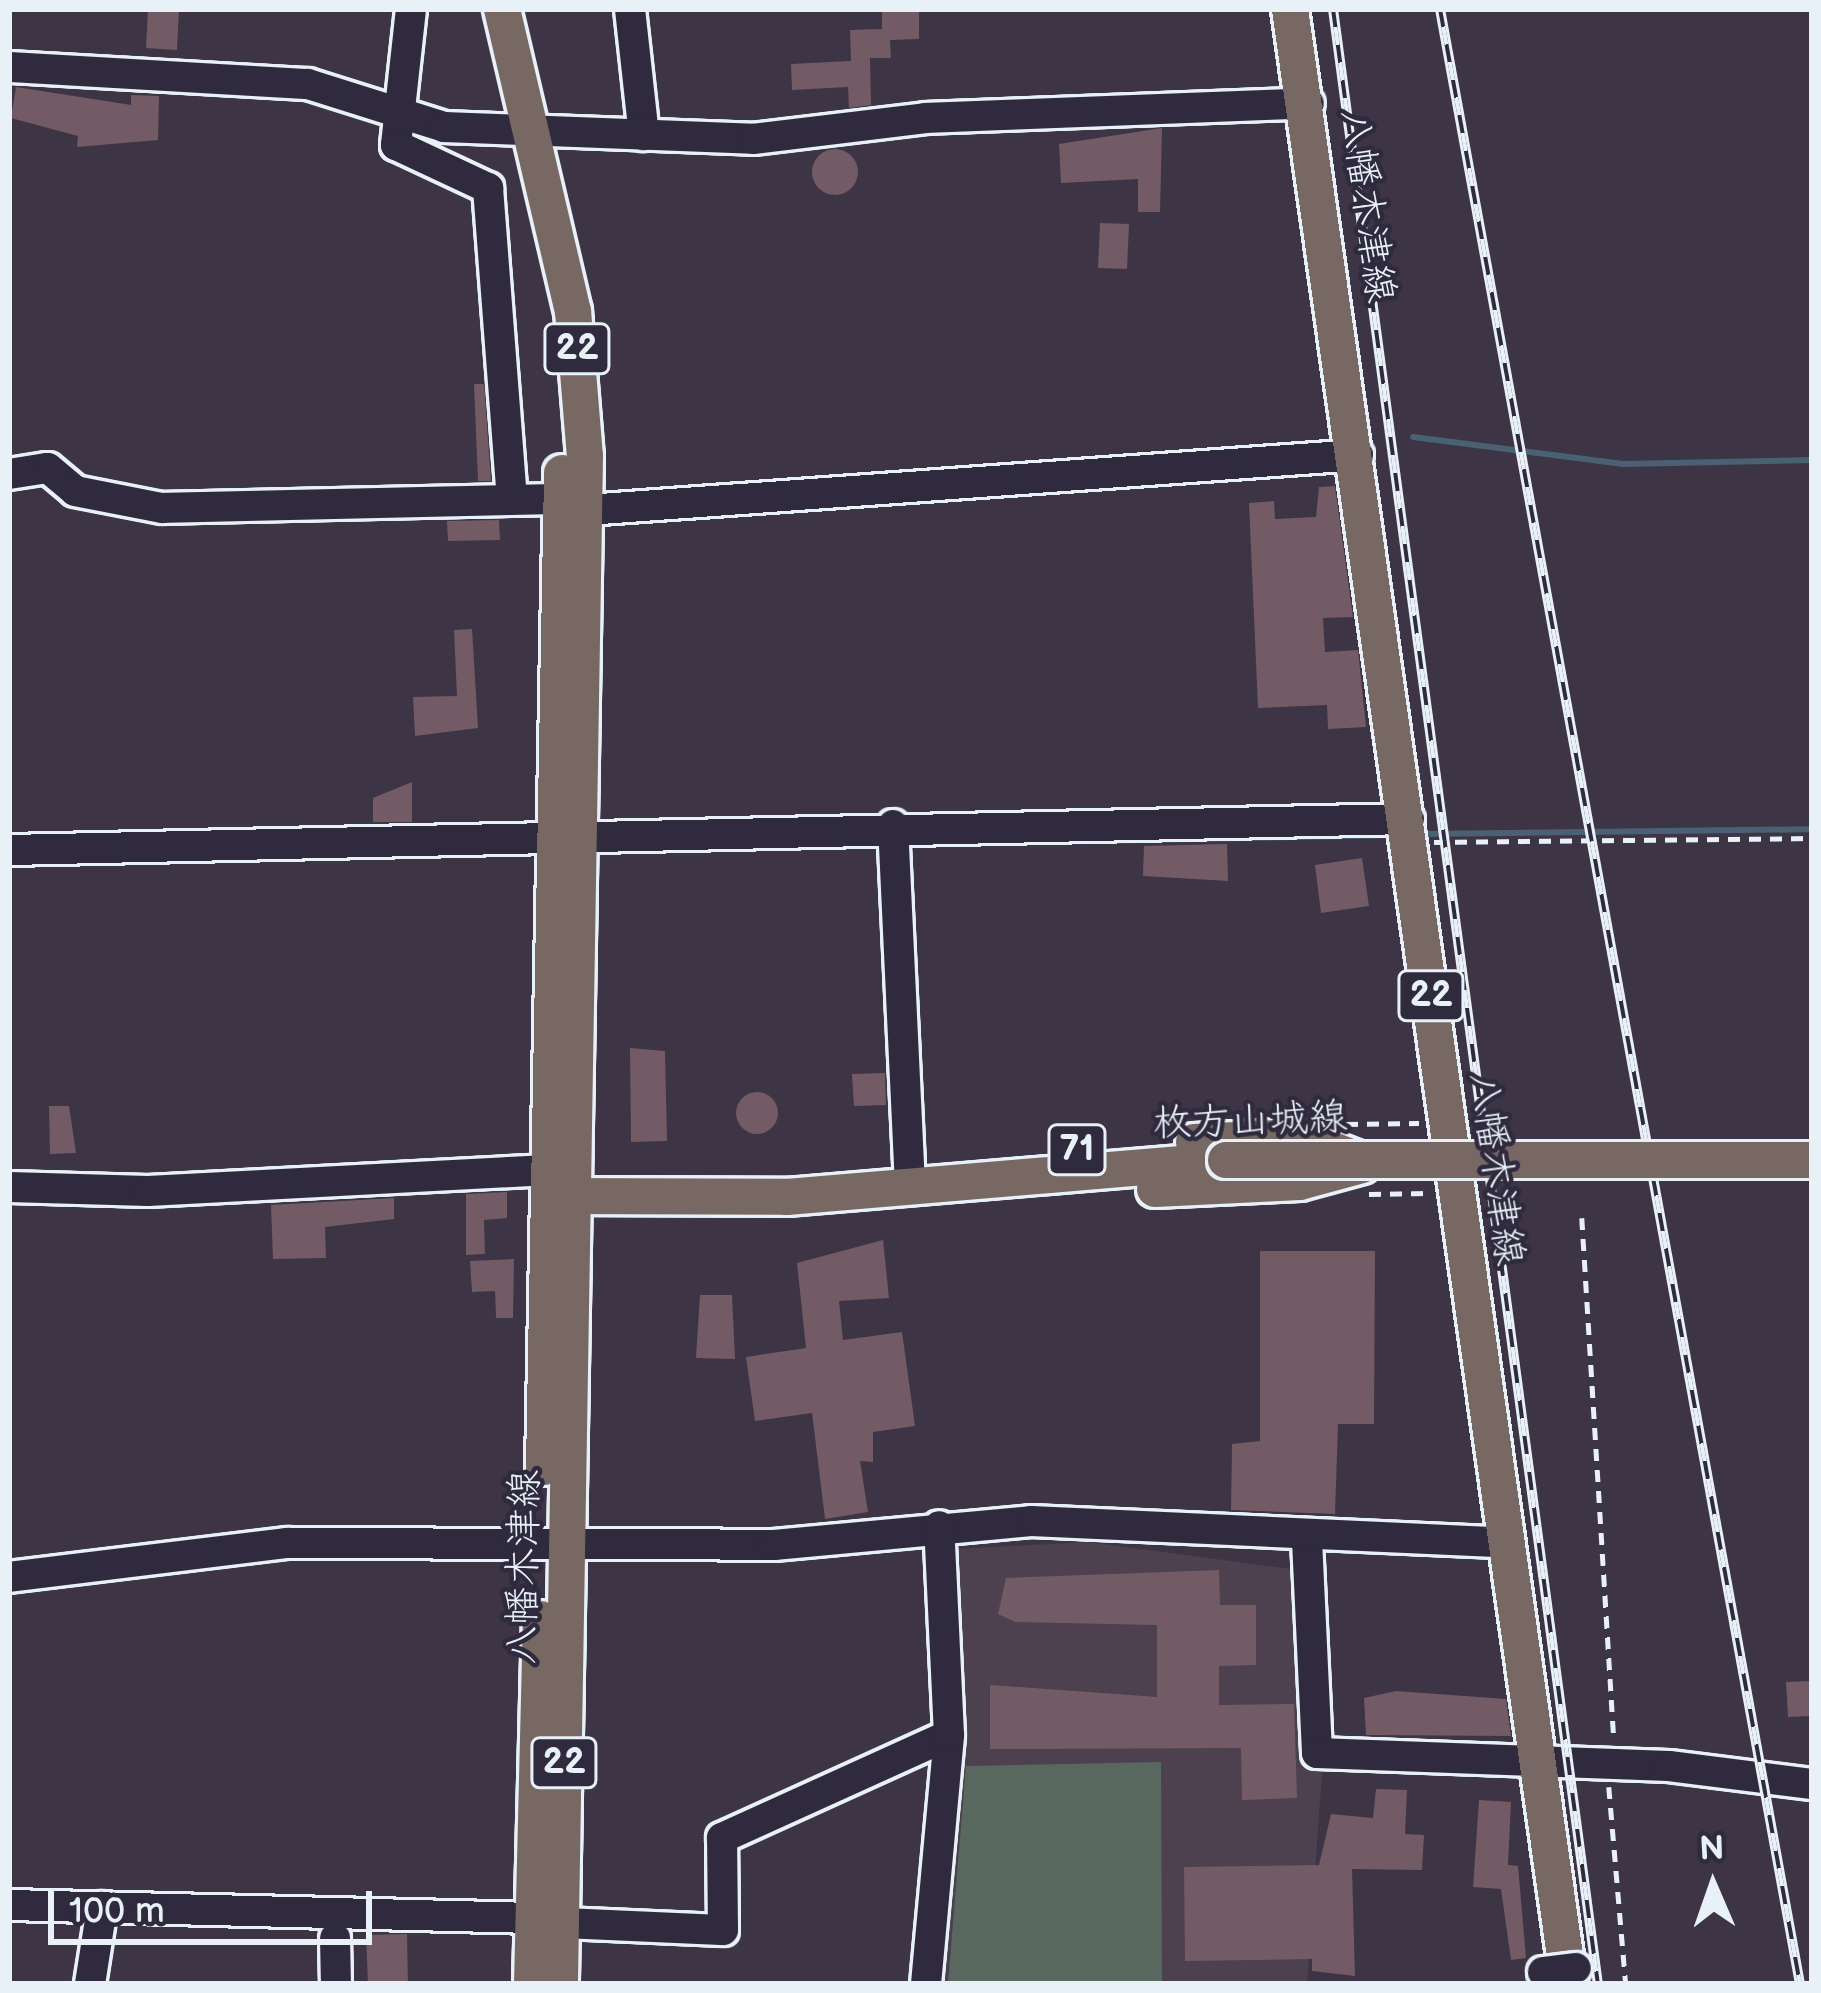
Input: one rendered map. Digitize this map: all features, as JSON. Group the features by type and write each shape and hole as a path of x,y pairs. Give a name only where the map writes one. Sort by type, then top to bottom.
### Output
{"main road":[{"name":"八幡木津線","path":"490,9 527,131"},
{"name":"八幡木津線","path":"502,9 556,306 574,504 547,1920 532,1984"},
{"name":"八幡木津線","path":"1290,9 1309,103 1358,455 1563,1975"},
{"name":"71","path":"787,1197 909,1169 1299,1137 1366,1164"},
{"name":"枚方山城線","path":"562,1182 787,1197 1226,1160 1812,1160"},
{"name":"71","path":"787,1197 1046,1200 1300,1182 1366,1164 1450,1163"},
{"name":"八幡木津線","path":"547,1920 560,1984"}],"street":[{"path":"411,9 413,56 395,116 396,145 488,188 512,499"},
{"path":"631,9 644,135"},
{"path":"9,68 308,84 395,116 527,131 753,139 926,118 1309,103"},
{"path":"9,475 48,468 75,491 162,508 512,499 574,504 1358,455"},
{"path":"9,850 568,831 1408,819"},
{"path":"893,825 909,1169"},
{"path":"9,1187 148,1191 562,1182"},
{"path":"9,1577 287,1543 775,1545 939,1526 1071,1522 1307,1540 1502,1542"},
{"path":"926,1984 949,1735 939,1526"},
{"path":"1307,1540 1317,1753 1611,1767 1812,1784"},
{"path":"9,1905 547,1920 722,1930 722,1838 949,1735"},
{"path":"90,1984 103,1907"},
{"path":"335,1938 335,1984"}],"path":[{"path":"1448,841 1812,838"},
{"path":"1582,1218 1626,1984"}],"shaded area":[{"path":"1088,1542 1291,1569 1302,1758 1323,1759 1307,1984 932,1984 950,1756 965,1739 953,1549"}],"green space":[{"path":"1161,1762 1162,1984 948,1984 966,1766"}],"building":[{"path":"148,9 179,9 177,50 146,48"},
{"path":"882,9 919,9 919,39 890,40 891,58 870,58 871,105 849,108 848,87 792,90 791,64 851,61 850,30 882,29"},
{"path":"16,87 131,105 131,95 159,96 158,140 77,147 78,136 11,118"},
{"path":"1162,128 1160,212 1138,212 1138,179 1061,183 1059,144"},
{"path":"835,149 851,156 858,172 851,188 835,195 819,188 812,172 819,156"},
{"path":"1100,223 1129,224 1127,269 1098,268"},
{"path":"474,384 484,384 491,481 478,481"},
{"path":"1335,486 1353,617 1323,618 1325,652 1358,650 1366,727 1328,729 1327,705 1258,708 1249,503 1274,501 1275,519 1316,517 1319,487"},
{"path":"499,520 500,540 448,541 447,521"},
{"path":"472,629 478,728 415,736 413,697 457,696 454,630"},
{"path":"412,782 412,822 373,822 373,798"},
{"path":"1227,844 1228,881 1143,876 1144,846"},
{"path":"1362,858 1369,906 1321,913 1315,865"},
{"path":"630,1048 665,1051 667,1141 631,1142"},
{"path":"885,1073 886,1105 854,1106 852,1074"},
{"path":"757,1092 772,1098 778,1113 772,1128 757,1134 742,1128 736,1113 742,1098"},
{"path":"49,1106 69,1106 76,1153 50,1154"},
{"path":"507,1192 507,1218 484,1220 485,1254 466,1255 466,1194"},
{"path":"394,1198 394,1219 325,1227 326,1258 273,1259 271,1205"},
{"path":"883,1240 889,1298 839,1301 843,1340 902,1332 915,1426 873,1432 873,1462 860,1461 868,1512 825,1519 812,1413 755,1421 746,1357 806,1348 797,1263"},
{"path":"1260,1251 1375,1251 1374,1424 1338,1424 1335,1514 1231,1510 1232,1444 1260,1441"},
{"path":"514,1259 513,1318 496,1318 495,1291 472,1292 470,1261"},
{"path":"700,1295 732,1295 735,1359 696,1358"},
{"path":"1219,1570 1220,1605 1256,1605 1256,1665 1219,1666 1219,1705 1294,1704 1297,1798 1242,1800 1241,1748 990,1749 990,1685 1157,1697 1157,1625 1015,1622 998,1614 1006,1578"},
{"path":"1812,1681 1812,1716 1788,1717 1786,1682"},
{"path":"1396,1691 1506,1699 1511,1736 1366,1735 1364,1698"},
{"path":"1376,1789 1407,1790 1405,1834 1424,1835 1422,1870 1352,1869 1355,1976 1312,1971 1312,1959 1185,1961 1184,1867 1319,1865 1331,1814 1373,1818"},
{"path":"1479,1800 1511,1802 1508,1865 1518,1866 1526,1958 1511,1960 1501,1889 1473,1887"},
{"path":"407,1934 408,1984 368,1984 366,1935"}],"waterway":[{"path":"1413,437 1623,464 1812,460"},
{"path":"1421,834 1812,829"},
{"path":"1037,842 1396,835"}],"railway":[{"path":"1333,9 1598,1984"},
{"path":"1440,9 1800,1984"}]}
